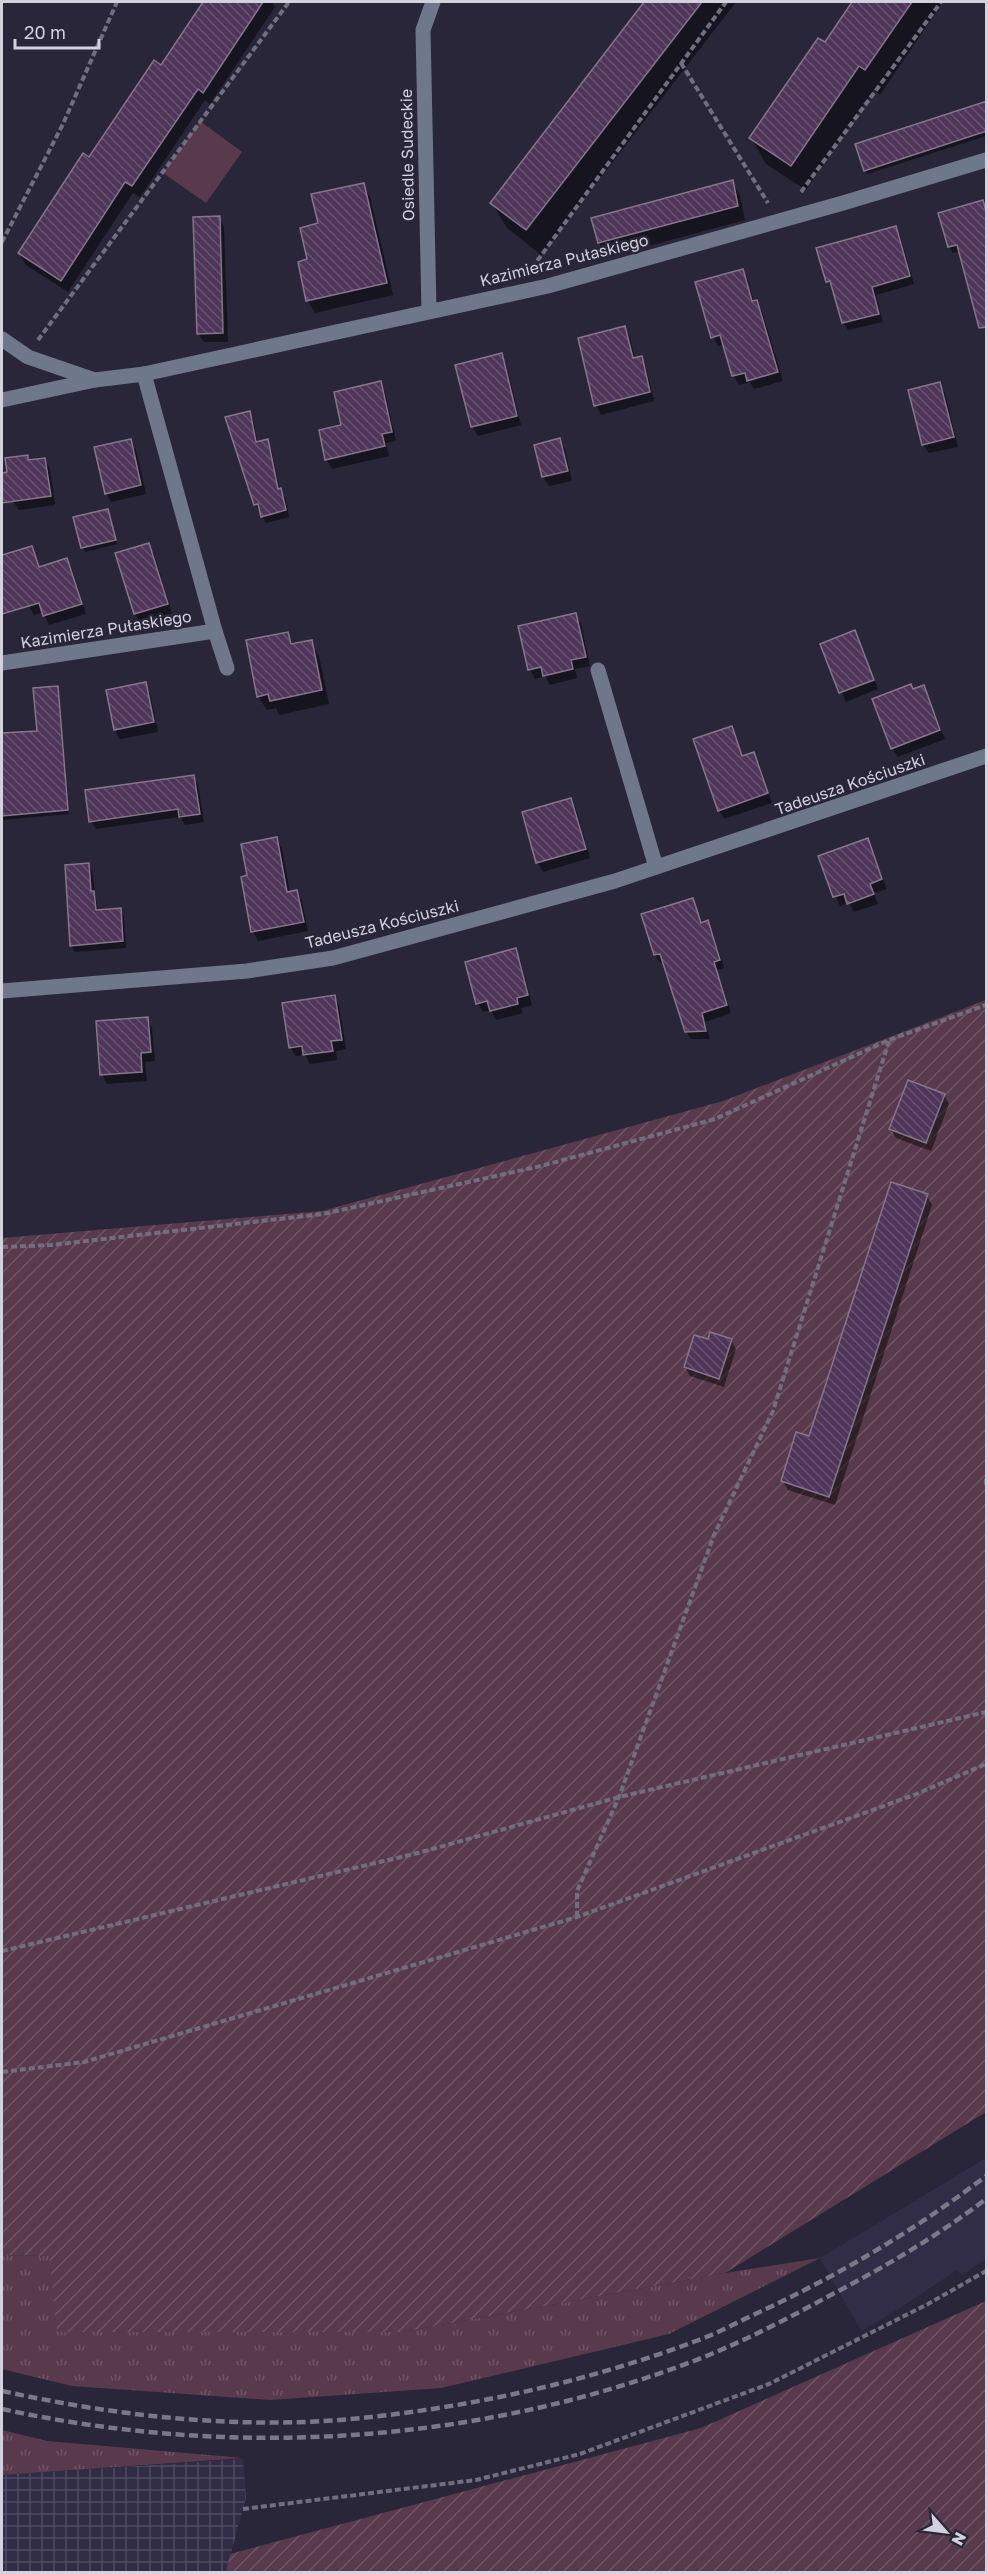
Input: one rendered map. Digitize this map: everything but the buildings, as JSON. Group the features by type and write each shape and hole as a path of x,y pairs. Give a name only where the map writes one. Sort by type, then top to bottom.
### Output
{"street":[{"name":"Osiedle Sudeckie","path":"429,310 423,30 433,2"},
{"name":"Kazimierza Pułaskiego","path":"2,400 95,380 144,374 429,310 548,286 987,160"},
{"name":"Kazimierza Pułaskiego","path":"2,339 28,357 95,380"},
{"name":"Kazimierza Pułaskiego","path":"144,374 227,668"},
{"name":"Kazimierza Pułaskiego","path":"2,663 215,631"},
{"path":"598,670 656,867"},
{"name":"Tadeusza Kościuszki","path":"2,991 247,971 333,958 615,881 987,756"}],"path":[{"path":"2,242 63,124 117,2"},
{"path":"28,338 37,342 289,2"},
{"path":"514,293 726,2"},
{"path":"681,63 779,221 941,2"},
{"path":"2,1247 51,1245 323,1214 530,1168 715,1119 889,1040 987,1005"},
{"path":"577,1917 577,1891 619,1797 714,1535 773,1411 889,1040"},
{"path":"987,1479 987,1487"},
{"path":"2,1951 418,1853 619,1797 987,1712"},
{"path":"2,2072 84,2062 577,1917 914,1795 987,1764"},
{"path":"243,2509 476,2480 580,2454 769,2384 928,2304 987,2271"}],"shaded area":[{"path":"986,2158 986,2259 962,2275 957,2270 861,2331 820,2258"},
{"path":"243,2459 246,2498 226,2572 2,2572 2,2475"}],"green space":[{"path":"200,121 242,152 206,203 163,173"},
{"path":"986,1000 986,2112 725,2273 402,2332 57,2332 49,2256 2,2255 2,1238 322,1211 723,1101"},
{"path":"2,2255 49,2256 58,2332 402,2332 820,2258 669,2334 441,2388 270,2400 72,2386 2,2369"},
{"path":"986,2301 986,2572 226,2572 230,2554 701,2428"},
{"path":"2,2430 47,2441 243,2458 2,2475"}],"railway":[{"path":"2,2391 93,2408 232,2422 325,2421 371,2417 495,2398 617,2368 725,2329 874,2252 931,2216 986,2176"},
{"path":"2,2409 90,2425 180,2435 269,2438 359,2434 449,2425 537,2408 624,2385 739,2342 798,2313 889,2263 986,2199"}]}
